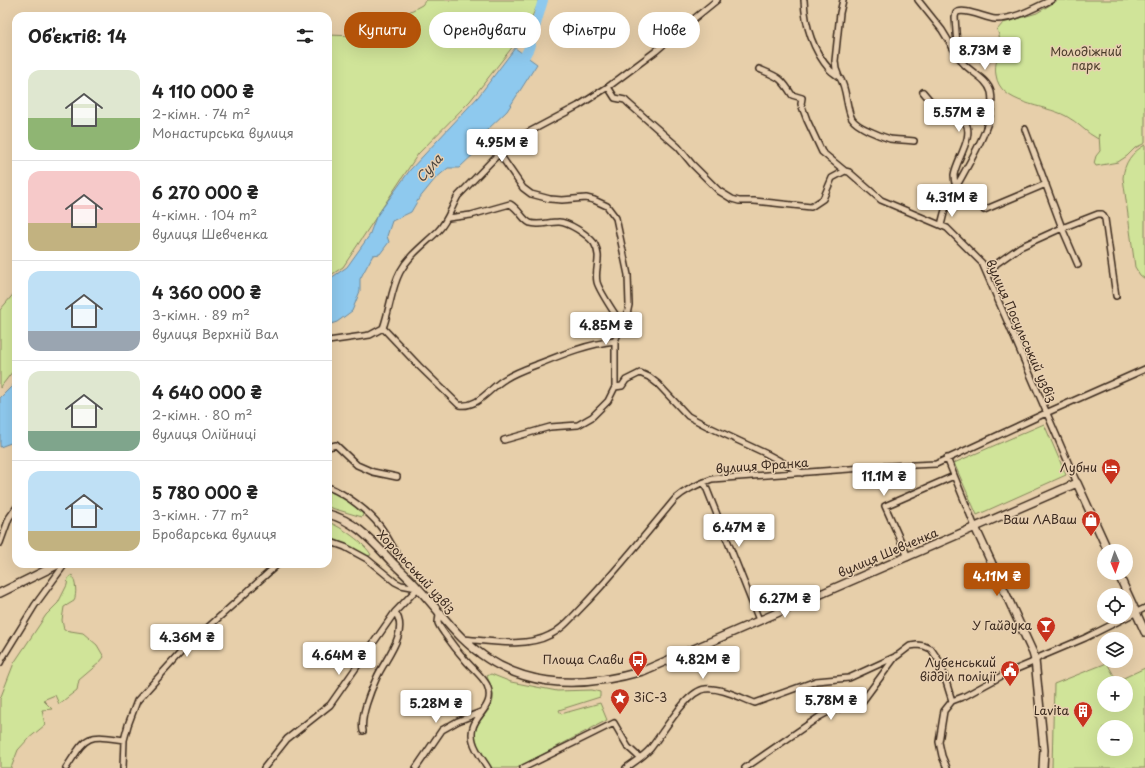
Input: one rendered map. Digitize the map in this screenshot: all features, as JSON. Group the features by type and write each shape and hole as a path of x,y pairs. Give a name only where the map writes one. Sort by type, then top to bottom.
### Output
{"main road":[{"name":"вулиця Шевченка","path":"463,639 484,656 515,673 541,681 587,682 620,678 643,671 1076,483"},
{"path":"1076,483 1105,544"},
{"name":"Хорольський узвіз","path":"332,516 344,520 364,533 418,588 463,639"},
{"path":"975,527 1035,660 1044,750 1043,768"},
{"path":"0,593 51,568"},
{"path":"1121,580 1145,632"}],"street":[{"path":"383,328 392,292 403,267 416,251 438,231 448,218 452,206 458,196 510,142 578,106 608,87 656,51 717,0"},
{"path":"804,0 804,12 815,48 830,70 840,78"},
{"path":"843,0 840,13 835,61 836,69 852,119 861,126 890,139 914,141"},
{"path":"918,0 942,30 961,61 988,84 991,93 991,112 985,132 947,205 941,225"},
{"path":"961,61 955,17 957,12 962,11 1003,19 1020,14 1051,0"},
{"name":"вулиця Посульський узвіз","path":"759,69 777,76 792,95 802,98 801,104 822,152 845,171 849,172 881,200 947,228 982,262 1076,483"},
{"path":"608,87 616,98 625,100 678,147 692,164 719,191 739,201 754,201 811,207 823,199 832,178 845,171"},
{"path":"923,92 935,106 949,115 958,117 965,122 968,130 967,138 954,175 956,187"},
{"path":"1025,129 1062,228 1078,265"},
{"path":"499,153 523,188 531,194 550,199 562,200 586,198 601,202 607,206 616,218 628,275 629,305 626,319 615,340 615,388 608,401 592,417 578,425 550,426 504,440"},
{"path":"984,210 1046,184"},
{"path":"448,218 471,216 510,204 532,224 564,222 580,231 589,237 594,244 599,260 596,275 598,285 622,325"},
{"path":"988,276 996,264 1020,247 1062,228 1098,214 1102,214 1116,296"},
{"path":"383,328 459,405 464,406 474,403 513,374 573,350 615,340"},
{"path":"332,340 370,334 383,328"},
{"name":"вулиця Франка","path":"463,639 512,642 534,640 550,635 565,624 600,588 675,499 686,489 712,479 936,464 1145,368"},
{"path":"615,388 622,386 626,380 640,373 649,377 658,384 688,416 767,454 802,473"},
{"path":"332,446 336,445 340,448 357,465 373,472 397,477"},
{"path":"947,458 975,527"},
{"path":"908,557 885,506 954,476"},
{"path":"704,482 759,620"},
{"path":"332,488 367,513 380,526 398,556"},
{"path":"0,543 12,514"},
{"path":"332,542 345,547 367,559 395,582 401,585 418,588"},
{"path":"0,663 34,605 62,568"},
{"path":"123,768 124,740 137,701 184,649 274,568"},
{"path":"264,768 287,739 330,705 395,612 418,588"},
{"path":"947,768 942,756 940,742 944,711 952,701 965,696 1007,673 1145,608"},
{"path":"363,731 363,717 377,677 395,644 400,626 398,615 395,612"},
{"path":"439,613 438,623 467,662 479,674 486,684 489,692 487,707 481,712 474,723 472,734 473,741 488,768"},
{"path":"626,768 640,758 694,694 704,688 716,689 754,704 816,681 849,678 897,656 907,648 914,645 924,646 931,649 940,662 952,701"},
{"path":"745,768 756,762 819,717 830,711 862,702 897,656"},
{"path":"416,768 442,730 458,721 481,712"},
{"path":"523,768 614,723 628,747 640,758"},
{"path":"66,768 82,744 90,738 103,737 124,740"},
{"path":"756,762 756,768"}],"green space":[{"path":"426,0 538,0 538,4 534,12 429,12 429,48 512,48 470,101 418,154 343,267 332,274 332,35 344,36 344,48 421,48 421,12 409,12 422,5"},
{"name":"Молодіжний парк","path":"1058,0 1145,0 1145,143 1135,148 1118,162 1096,166 1094,163 1096,156 1100,151 1099,134 1098,139 1066,116 1014,98 999,85 996,75 996,63 1000,42 997,30 1003,23 1037,13"},
{"path":"1145,145 1145,279 1140,275 1135,267 1123,178 1125,168 1130,158 1136,151"},
{"path":"12,296 12,372 0,388 0,310"},
{"path":"1044,424 1066,475 977,515 954,463"},
{"path":"332,493 351,504 363,514 362,517 332,508"},
{"path":"332,524 352,536 364,546 371,555 367,556 332,539"},
{"path":"72,575 76,594 74,601 64,607 62,620 64,630 83,633 97,645 104,657 79,680 77,690 59,704 55,695 43,700 52,709 42,710 45,725 28,739 18,750 11,768 0,768 0,699 14,663 46,615 58,603 67,585 68,578"},
{"path":"1097,667 1110,668 1114,676 1097,676 1097,712 1133,712 1133,676 1128,676 1145,668 1145,768 1052,768 1054,684"},
{"path":"491,674 511,682 557,691 592,690 600,692 600,697 559,710 561,714 600,703 607,720 517,768 490,768 476,744 475,734 476,728 492,705 493,693 487,676"}],"water":[{"path":"515,48 537,64 507,111 486,131 479,149 459,168 448,168 435,179 418,200 411,212 392,221 387,236 389,242 380,254 373,255 360,279 360,291 352,311 337,322 332,324 332,277 347,267 369,236 376,217 410,170 478,97"},
{"path":"12,386 12,442 0,447 0,398"}],"waterway":[{"name":"Сула","path":"519,67 529,48 543,0"}],"place":[{"name":"Лубни","path":"1111,485"},
{"name":"Ваш ЛАВаш","path":"1091,537"},
{"name":"У Гайдука","path":"1046,643"},
{"name":"Площа Слави","path":"638,677"},
{"name":"Лубенський відділ поліції","path":"1010,687"},
{"name":"ЗіС-3","path":"620,715"},
{"name":"Lavita","path":"1083,728"}]}
